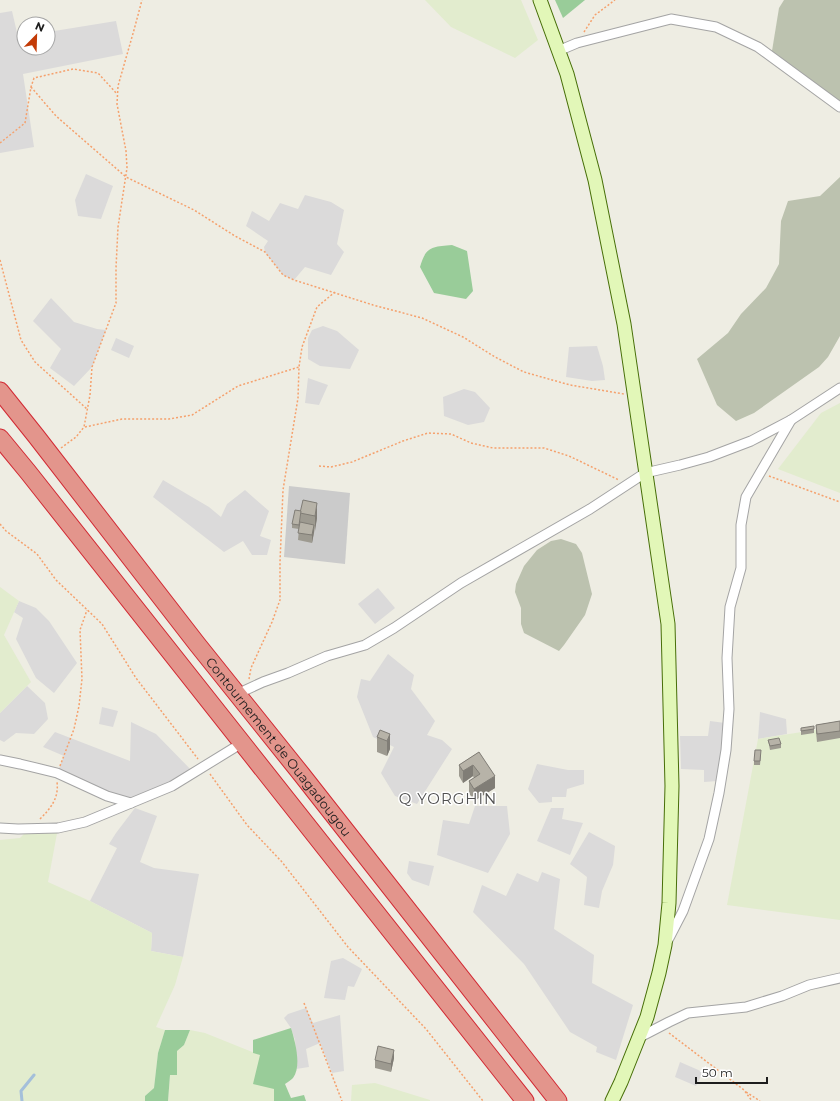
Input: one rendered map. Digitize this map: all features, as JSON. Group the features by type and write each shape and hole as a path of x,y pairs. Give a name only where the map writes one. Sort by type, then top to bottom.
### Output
{"highway":[{"name":"Contournement de Ouagadougou","path":"0,391 242,691 558,1101"},
{"name":"Contournement de Ouagadougou","path":"0,438 525,1101"},
{"path":"28,472 51,456"}],"main road":[{"path":"540,0 567,74 595,180 624,324 668,624 672,786 669,903 665,945 647,1017 612,1101"}],"street":[{"path":"558,51 577,43 671,19 716,27 758,48 840,107"},
{"path":"242,691 327,656 365,645 394,628 461,583 590,509 645,473 709,457 751,441 791,420 840,388"},
{"path":"665,945 682,911 706,846 719,794 726,750 729,709 727,658 730,607 742,568 741,525 746,497 791,420"},
{"path":"0,828 58,828 86,822 172,786 242,743"},
{"path":"0,760 56,773 107,796 131,803"},
{"path":"638,1038 688,1013 746,1008 809,985 840,978"}],"path":[{"path":"51,456 76,437 84,427 92,367 116,303 118,226 127,168 126,151 118,104 118,86 142,0"},
{"path":"0,143 25,123 34,78 73,69 98,73 118,94"},
{"path":"31,87 56,116 126,177 194,210 235,236 265,252 282,275 373,305 422,318 463,337 495,357 524,372 570,386 634,395"},
{"path":"0,260 21,340 35,362 87,409"},
{"path":"242,691 250,668 272,622 280,600 283,490 298,398 299,367 302,347 317,307 335,292"},
{"path":"84,427 122,420 169,420 192,415 238,386 299,367"},
{"path":"319,466 331,467 352,462 403,441 428,433 451,434 471,443 493,448 544,448 569,456 614,478 630,482"},
{"path":"760,472 840,502"},
{"path":"0,524 6,531 37,554 56,580 102,624 136,678 205,767 247,825 282,862 348,947 426,1029 482,1101"},
{"path":"30,828 51,809 58,792 56,773 74,729 79,706 82,678 80,630 87,610"},
{"path":"304,1002 342,1101"},
{"path":"659,1027 698,1054 760,1101"},
{"path":"744,1090 752,1101"}],"shaded area":[{"path":"425,0 521,0 538,40 515,58 451,27"},
{"path":"784,0 840,0 840,107 771,57 779,8"},
{"path":"12,11 16,28 16,56 56,56 56,31 116,21 123,54 23,74 34,147 0,153 0,13"},
{"path":"86,174 113,186 101,219 78,216 75,200"},
{"path":"840,177 840,336 828,357 819,367 754,413 736,421 717,405 697,359 728,333 741,314 766,288 779,264 781,221 788,201 820,196"},
{"path":"305,195 331,202 344,210 337,244 344,252 331,275 305,267 294,280 283,275 265,252 264,247 268,241 246,226 252,211 269,221 280,203 298,209"},
{"path":"51,298 74,322 97,329 106,330 92,367 74,386 50,368 61,349 33,321"},
{"path":"323,326 337,331 359,350 350,369 320,366 308,359 308,338 312,330"},
{"path":"116,338 134,346 129,358 111,350"},
{"path":"597,346 603,366 605,380 592,381 566,377 569,347"},
{"path":"308,378 328,385 319,405 305,403"},
{"path":"464,389 475,392 490,408 484,422 468,425 444,416 443,397"},
{"path":"840,403 840,493 778,469 821,413"},
{"path":"163,480 209,507 221,517 227,504 245,490 269,511 260,536 271,540 267,555 252,555 243,541 224,552 153,497"},
{"path":"289,486 350,493 345,564 284,557"},
{"path":"561,539 576,544 582,553 592,594 585,615 559,651 524,633 521,624 521,608 515,592 516,584 524,566 537,550 551,541"},
{"path":"0,587 19,601 4,635 31,682 0,713"},
{"path":"378,588 395,608 375,624 358,604"},
{"path":"19,601 36,608 49,621 77,663 54,693 36,678 16,639 23,618 14,612"},
{"path":"388,654 414,675 411,689 435,721 427,735 442,740 452,749 417,804 395,796 381,773 394,747 373,737 357,697 361,679 370,681"},
{"path":"27,686 45,703 48,719 34,734 16,733 4,742 0,740 0,713"},
{"path":"102,707 118,711 113,727 99,724"},
{"path":"760,712 786,719 787,734 758,739"},
{"path":"710,721 725,723 718,781 704,782 704,770 681,769 680,736 708,736"},
{"path":"131,722 156,734 194,773 131,803 57,773 64,756 43,747 55,732 130,761"},
{"path":"840,726 840,920 727,905 758,739"},
{"path":"537,764 568,770 584,770 584,784 567,789 566,797 552,797 552,802 539,803 528,789"},
{"path":"475,806 507,806 510,834 488,873 437,855 443,820 469,824"},
{"path":"135,808 157,816 140,862 154,868 199,874 183,957 151,951 152,933 90,901 117,848 109,844"},
{"path":"551,808 564,808 562,819 583,823 570,855 537,841"},
{"path":"30,828 58,828 48,882 90,901 152,933 151,951 183,957 175,985 156,1027 165,1030 158,1053 154,1088 145,1096 145,1101 0,1101 0,840 20,838"},
{"path":"589,832 615,846 613,865 602,891 599,908 584,905 587,877 570,864"},
{"path":"409,861 434,866 429,886 412,880 407,873"},
{"path":"542,872 560,879 554,929 594,955 592,983 633,1005 616,1060 596,1052 597,1047 570,1032 524,964 473,912 482,885 506,896 517,873 538,882"},
{"path":"343,958 362,969 354,987 348,986 345,1000 324,998 331,961"},
{"path":"306,1008 313,1023 340,1015 344,1071 332,1073 320,1043 306,1049 309,1067 296,1069 295,1040 291,1028 284,1018 288,1014"},
{"path":"190,1030 205,1033 260,1055 274,1089 274,1101 168,1101 170,1075 177,1074 177,1051 184,1045"},
{"path":"680,1062 703,1072 696,1086 675,1077"},
{"path":"375,1083 430,1101 351,1101 352,1085"}],"green space":[{"path":"555,0 585,0 563,18"},
{"path":"452,245 467,251 473,291 466,299 434,293 420,267 427,251 439,246"},
{"path":"291,1028 297,1053 297,1067 293,1078 285,1084 291,1098 304,1095 306,1101 274,1101 274,1089 253,1084 260,1055 253,1053 253,1040"},
{"path":"165,1030 190,1030 184,1045 177,1051 177,1075 170,1075 168,1101 145,1101 145,1096 154,1088 158,1053"}],"building":[{"path":"303,500 317,503 315,516 300,513"},
{"path":"295,510 301,511 299,525 292,524"},
{"path":"300,522 314,525 312,535 298,533"},
{"path":"840,721 840,731 817,734 816,725"},
{"path":"814,726 814,729 801,731 801,728"},
{"path":"380,730 390,734 387,741 377,737"},
{"path":"779,738 781,744 770,746 768,740"},
{"path":"755,750 761,750 760,761 754,761"},
{"path":"479,752 495,776 474,789 469,781 480,774 473,765 463,771 459,765"},
{"path":"378,1046 394,1050 391,1064 375,1060"}],"waterway":[{"path":"22,1101 21,1091 34,1075"}],"district":[{"name":"Q YORGHIN","path":"448,798"}]}
